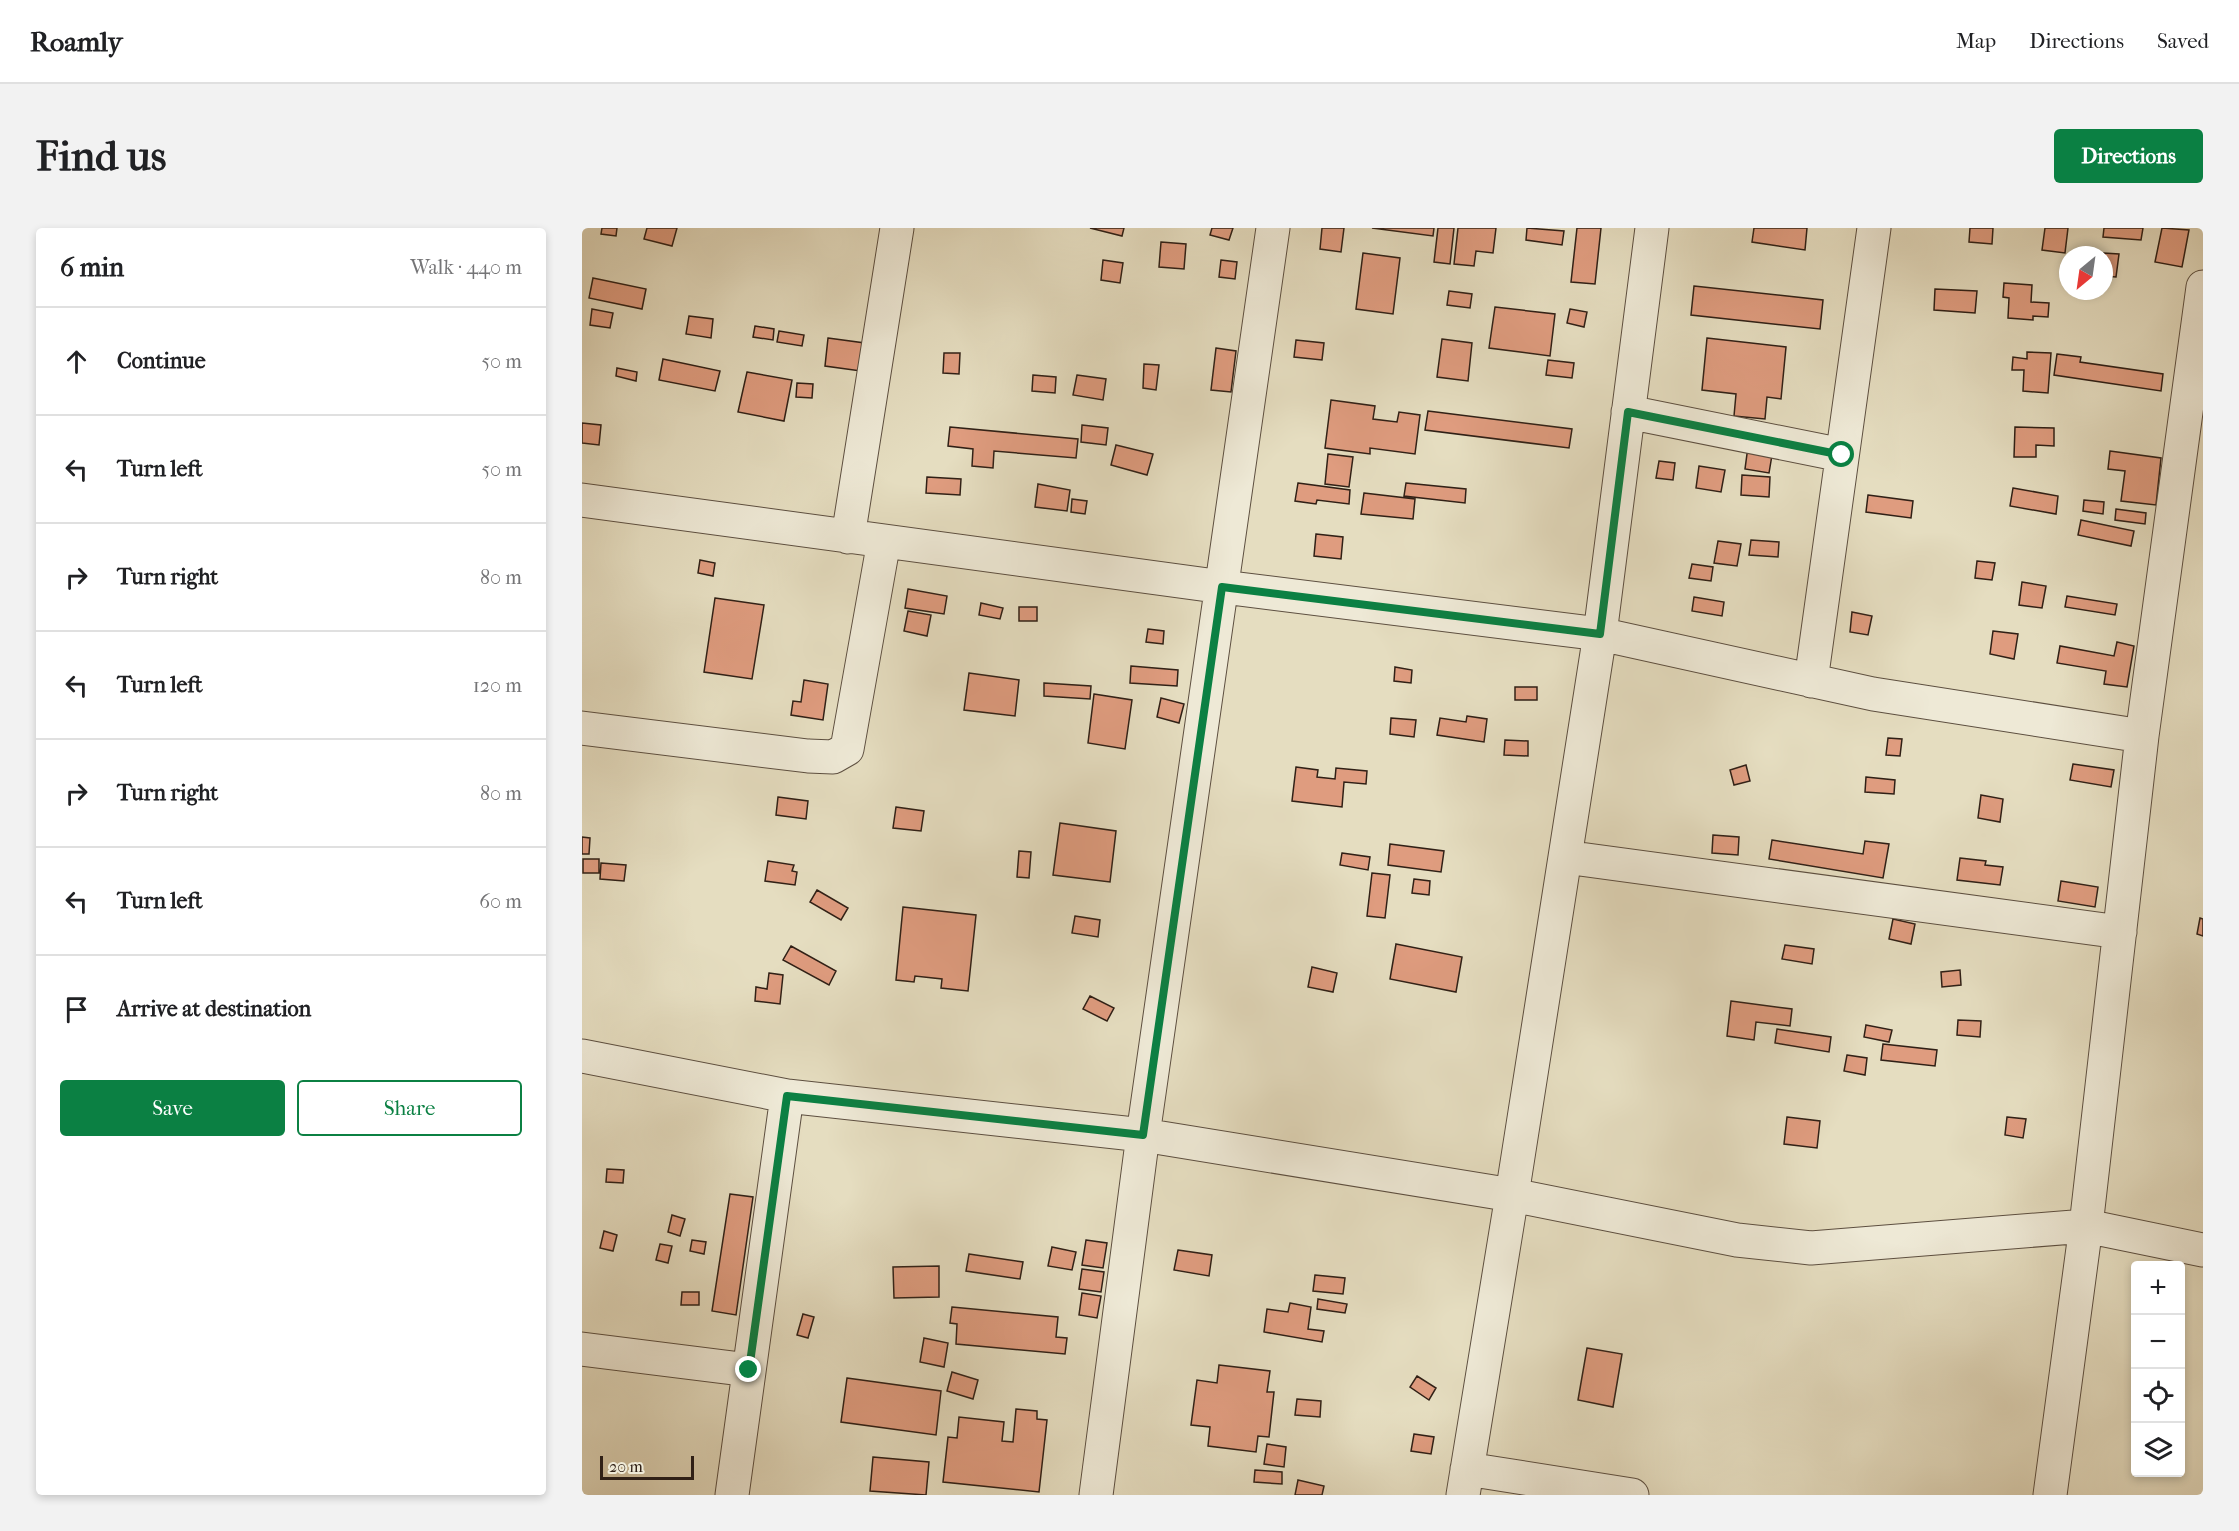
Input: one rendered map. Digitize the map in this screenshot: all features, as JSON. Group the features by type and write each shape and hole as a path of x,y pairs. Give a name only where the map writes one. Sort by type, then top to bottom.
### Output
{"street":[{"path":"848,537 897,228"},
{"path":"1096,1495 1143,1135 1273,228"},
{"path":"1632,1495 1465,1482 1600,634 1652,228"},
{"path":"1811,681 1874,228"},
{"path":"2050,1495 2086,1226 2142,736 2203,287"},
{"path":"1628,412 1842,455"},
{"path":"582,500 656,508 848,537 1222,587 1600,634 1811,681 1919,701 2142,736"},
{"path":"582,728 808,756 833,757 847,749 884,542"},
{"path":"1565,857 2120,932"},
{"path":"582,1056 787,1096 1143,1135 1512,1195 1737,1240 1812,1248 2086,1226 2203,1250"},
{"path":"732,1495 787,1096"},
{"path":"582,1349 749,1370"}],"building":[{"path":"602,228 617,228 616,236 601,234"},
{"path":"647,228 677,228 672,246 644,239"},
{"path":"1090,228 1124,228 1122,236"},
{"path":"1212,228 1233,228 1229,240 1210,235"},
{"path":"1322,228 1344,228 1341,252 1320,249"},
{"path":"1372,228 1434,228 1433,236"},
{"path":"1438,228 1454,228 1450,264 1434,262"},
{"path":"1458,228 1496,228 1493,253 1476,251 1474,266 1454,264"},
{"path":"1527,228 1564,231 1562,245 1526,240"},
{"path":"1577,228 1601,228 1595,284 1571,282"},
{"path":"1754,228 1807,228 1805,250 1752,242"},
{"path":"1970,228 1993,228 1992,244 1969,242"},
{"path":"2045,228 2068,228 2066,246 2059,246 2059,252 2042,250"},
{"path":"2104,228 2143,228 2141,240 2103,237"},
{"path":"2162,228 2189,230 2182,267 2155,262"},
{"path":"1161,242 1186,244 1184,269 1159,267"},
{"path":"1363,253 1400,258 1393,314 1356,309"},
{"path":"2113,254 2119,254 2116,277 2113,277"},
{"path":"1103,260 1123,263 1120,283 1101,280"},
{"path":"1221,260 1237,262 1235,279 1219,277"},
{"path":"593,278 646,289 642,309 589,298"},
{"path":"2004,283 2032,285 2031,302 2049,303 2048,317 2033,316 2033,320 2008,318 2009,298 2003,297"},
{"path":"1694,286 1823,300 1820,329 1691,315"},
{"path":"1935,289 1977,291 1975,313 1934,310"},
{"path":"1449,291 1472,294 1470,308 1447,305"},
{"path":"1495,307 1555,314 1550,356 1489,348"},
{"path":"592,309 613,313 610,328 590,325"},
{"path":"1570,309 1587,312 1584,327 1567,323"},
{"path":"689,316 713,319 711,338 686,334"},
{"path":"755,326 774,329 773,340 753,337"},
{"path":"779,331 804,335 802,346 777,342"},
{"path":"828,338 872,344 868,372 825,366"},
{"path":"1707,338 1786,347 1781,399 1767,397 1765,419 1734,416 1736,394 1702,390"},
{"path":"1442,339 1472,343 1468,381 1437,377"},
{"path":"1296,340 1324,343 1322,360 1294,357"},
{"path":"1216,348 1236,351 1231,392 1211,390"},
{"path":"2027,352 2051,353 2048,393 2023,391 2024,370 2012,370 2013,357 2027,359"},
{"path":"944,353 960,353 959,374 943,373"},
{"path":"2057,354 2081,357 2080,362 2163,374 2161,391 2054,375"},
{"path":"663,359 720,371 715,391 659,380"},
{"path":"1548,360 1574,363 1572,378 1546,375"},
{"path":"1144,364 1159,365 1156,390 1143,388"},
{"path":"617,368 637,372 636,381 616,376"},
{"path":"747,372 792,380 784,421 738,412"},
{"path":"1033,375 1056,377 1055,393 1032,391"},
{"path":"1077,375 1106,379 1103,400 1073,395"},
{"path":"797,383 813,384 812,398 796,397"},
{"path":"1331,400 1375,406 1373,419 1397,422 1399,412 1420,415 1415,454 1370,448 1370,454 1325,448"},
{"path":"1428,411 1572,429 1569,448 1425,430"},
{"path":"582,423 601,425 599,445 582,443"},
{"path":"1082,425 1108,428 1106,445 1081,442"},
{"path":"950,427 1078,439 1076,458 994,451 993,468 972,466 973,449 948,446"},
{"path":"2015,427 2054,428 2054,446 2036,445 2036,457 2014,457"},
{"path":"1749,439 1774,443 1769,473 1745,469"},
{"path":"1116,445 1153,454 1147,475 1111,465"},
{"path":"2110,451 2161,458 2156,505 2121,501 2125,471 2108,469"},
{"path":"1328,454 1353,457 1349,487 1325,484"},
{"path":"1659,461 1675,463 1673,480 1656,478"},
{"path":"1699,466 1725,470 1721,492 1696,488"},
{"path":"1742,475 1770,477 1769,497 1741,495"},
{"path":"927,477 961,479 960,495 926,493"},
{"path":"1298,483 1350,490 1349,504 1317,500 1316,504 1295,501"},
{"path":"1406,483 1466,489 1465,503 1404,496"},
{"path":"1038,484 1070,490 1067,511 1035,507"},
{"path":"2013,488 2058,496 2056,514 2010,506"},
{"path":"1364,493 1415,499 1413,519 1361,514"},
{"path":"1868,495 1913,501 1911,518 1866,512"},
{"path":"1072,499 1087,501 1085,514 1071,512"},
{"path":"2084,500 2104,502 2103,514 2083,511"},
{"path":"2116,509 2146,513 2145,524 2115,520"},
{"path":"2081,520 2134,531 2131,546 2078,535"},
{"path":"1316,534 1343,537 1341,559 1314,556"},
{"path":"1751,540 1779,542 1778,557 1749,555"},
{"path":"1718,541 1741,544 1737,566 1714,563"},
{"path":"700,560 715,563 713,576 698,573"},
{"path":"1977,561 1995,563 1992,580 1975,578"},
{"path":"1692,564 1713,567 1711,581 1689,578"},
{"path":"2022,582 2046,586 2042,608 2019,605"},
{"path":"908,589 947,596 944,614 905,608"},
{"path":"2067,596 2117,604 2115,615 2065,607"},
{"path":"1694,597 1724,602 1722,616 1692,611"},
{"path":"715,598 764,605 752,679 704,672"},
{"path":"981,603 1003,608 1000,619 979,615"},
{"path":"1019,607 1037,607 1037,621 1019,621"},
{"path":"908,611 931,615 927,636 904,631"},
{"path":"1852,612 1872,616 1868,635 1850,632"},
{"path":"1148,629 1164,631 1163,644 1146,642"},
{"path":"1993,631 2018,634 2014,659 1990,654"},
{"path":"2117,642 2134,646 2127,687 2104,684 2106,671 2057,663 2060,646 2114,656"},
{"path":"1131,666 1178,670 1177,686 1130,683"},
{"path":"1395,667 1412,670 1411,683 1394,681"},
{"path":"969,673 1019,680 1015,716 964,710"},
{"path":"804,680 828,684 823,720 791,715 793,701 801,702"},
{"path":"1044,683 1091,686 1090,699 1044,696"},
{"path":"1515,687 1537,687 1537,700 1515,700"},
{"path":"1094,694 1132,700 1125,749 1088,743"},
{"path":"1161,698 1184,704 1179,723 1157,717"},
{"path":"1467,716 1487,719 1484,742 1437,735 1440,718 1466,722"},
{"path":"1391,718 1416,720 1414,737 1390,734"},
{"path":"1888,738 1902,739 1900,756 1886,755"},
{"path":"1505,740 1528,741 1528,756 1504,755"},
{"path":"2073,764 2114,770 2111,787 2070,780"},
{"path":"1746,765 1750,781 1734,785 1730,770"},
{"path":"1296,767 1318,770 1317,777 1335,779 1336,768 1367,771 1366,784 1344,782 1342,807 1292,801"},
{"path":"1866,777 1895,780 1894,794 1865,792"},
{"path":"1981,795 2003,799 2000,822 1978,818"},
{"path":"778,797 808,801 806,819 776,815"},
{"path":"896,807 924,811 921,831 893,828"},
{"path":"1060,823 1116,831 1110,882 1053,875"},
{"path":"1713,835 1739,837 1738,855 1712,853"},
{"path":"582,837 590,838 589,854 582,854"},
{"path":"1772,840 1863,854 1865,841 1889,844 1883,878 1769,859"},
{"path":"1390,844 1444,851 1441,872 1388,865"},
{"path":"1019,851 1031,852 1029,878 1017,877"},
{"path":"1342,853 1370,857 1368,870 1340,865"},
{"path":"1960,858 1986,861 1985,865 2003,867 2000,885 1957,880"},
{"path":"583,859 599,859 599,873 583,873"},
{"path":"768,861 794,865 792,871 797,872 795,885 765,881"},
{"path":"601,863 626,865 624,881 600,879"},
{"path":"1372,873 1390,875 1385,918 1367,916"},
{"path":"1414,879 1430,881 1429,895 1412,893"},
{"path":"2061,881 2098,887 2095,907 2058,901"},
{"path":"817,890 848,908 841,920 810,902"},
{"path":"903,907 976,915 968,991 941,988 942,979 915,976 914,982 896,980"},
{"path":"1075,916 1100,920 1098,937 1072,933"},
{"path":"2200,918 2203,919 2203,936 2197,934"},
{"path":"1893,919 1915,924 1911,944 1889,939"},
{"path":"1396,944 1462,957 1456,992 1390,979"},
{"path":"1785,945 1814,949 1812,964 1782,959"},
{"path":"791,946 836,971 829,985 783,960"},
{"path":"1312,967 1337,973 1333,992 1308,987"},
{"path":"1960,970 1961,985 1942,987 1941,972"},
{"path":"769,973 783,975 780,1004 755,1001 756,987 767,989"},
{"path":"1090,996 1114,1008 1107,1021 1083,1009"},
{"path":"1731,1001 1792,1009 1790,1026 1756,1022 1754,1040 1727,1036"},
{"path":"1958,1020 1981,1021 1980,1037 1957,1035"},
{"path":"1866,1025 1892,1030 1889,1042 1864,1037"},
{"path":"1777,1029 1831,1037 1829,1052 1775,1043"},
{"path":"1883,1044 1937,1050 1935,1066 1881,1060"},
{"path":"1847,1055 1867,1058 1865,1075 1844,1071"},
{"path":"1787,1117 1820,1121 1817,1148 1784,1144"},
{"path":"2007,1117 2026,1119 2023,1138 2005,1135"},
{"path":"607,1169 624,1170 623,1183 606,1182"},
{"path":"730,1194 753,1197 736,1315 712,1311"},
{"path":"672,1215 685,1219 680,1236 668,1232"},
{"path":"604,1231 617,1235 613,1251 600,1248"},
{"path":"692,1240 706,1242 704,1254 690,1251"},
{"path":"1086,1240 1107,1243 1103,1268 1082,1265"},
{"path":"660,1244 672,1246 668,1263 656,1260"},
{"path":"1052,1247 1076,1252 1072,1270 1048,1266"},
{"path":"1178,1250 1212,1255 1209,1276 1174,1270"},
{"path":"969,1254 1023,1262 1020,1279 966,1271"},
{"path":"939,1266 939,1297 894,1298 893,1267"},
{"path":"1082,1269 1104,1272 1101,1292 1079,1289"},
{"path":"1315,1275 1345,1278 1343,1294 1313,1291"},
{"path":"682,1292 699,1292 699,1305 681,1305"},
{"path":"1082,1293 1101,1296 1097,1318 1079,1315"},
{"path":"1318,1299 1347,1304 1345,1313 1317,1309"},
{"path":"1290,1303 1311,1307 1308,1329 1324,1331 1322,1342 1264,1332 1267,1309 1288,1312"},
{"path":"952,1307 1058,1317 1056,1337 1067,1338 1065,1354 956,1344 957,1324 950,1323"},
{"path":"803,1314 814,1317 808,1338 797,1335"},
{"path":"924,1338 948,1343 944,1367 920,1362"},
{"path":"1587,1348 1622,1354 1613,1407 1578,1400"},
{"path":"1219,1365 1270,1371 1267,1392 1274,1392 1269,1437 1258,1436 1256,1452 1208,1446 1210,1427 1191,1425 1197,1380 1217,1383"},
{"path":"952,1372 978,1380 973,1399 947,1391"},
{"path":"1417,1376 1436,1388 1429,1400 1410,1387"},
{"path":"847,1378 941,1391 936,1435 841,1422"},
{"path":"1297,1399 1321,1401 1320,1417 1295,1415"},
{"path":"1016,1409 1037,1411 1037,1419 1047,1420 1039,1492 943,1482 948,1437 957,1438 959,1417 1004,1422 1002,1441 1013,1442"},
{"path":"1414,1434 1434,1437 1431,1454 1411,1451"},
{"path":"1267,1444 1286,1447 1284,1467 1264,1464"},
{"path":"873,1457 929,1462 926,1495 870,1491"},
{"path":"1255,1470 1282,1472 1282,1484 1254,1482"},
{"path":"1298,1480 1324,1486 1322,1495 1295,1495"}],"route":[{"path":"749,1370 787,1096 1143,1135 1222,587 1600,634 1628,412 1842,455"}]}
